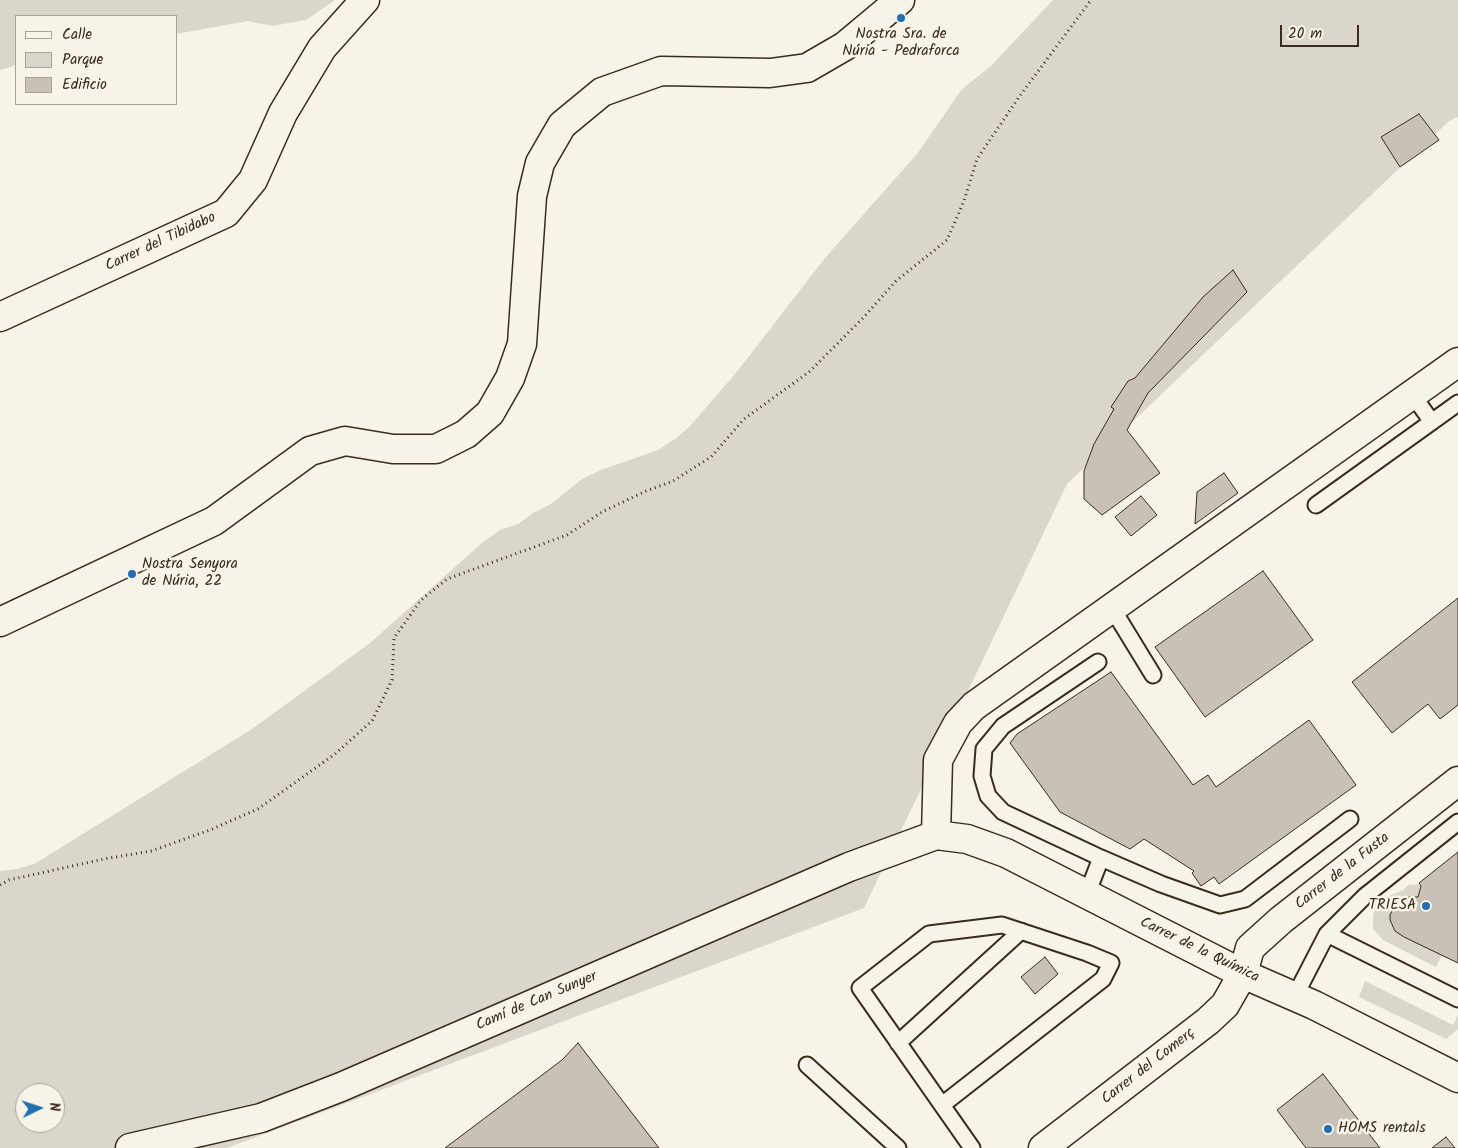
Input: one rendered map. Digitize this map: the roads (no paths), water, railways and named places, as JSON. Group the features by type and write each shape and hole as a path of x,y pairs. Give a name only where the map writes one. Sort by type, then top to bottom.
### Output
{"street":[{"name":"Carrer del Tibidabo","path":"0,317 226,213 254,180 283,113 322,48 365,0"},
{"path":"0,622 214,521 310,451 345,441 393,449 436,449 466,434 490,413 510,378 522,344 532,196 540,164 562,125 602,92 661,71 770,73 806,68 845,46 900,0"},
{"path":"936,835 938,760 958,723 974,706 1458,362"},
{"name":"Carrer de la Fusta","path":"1243,974 1250,948 1281,920 1458,781"},
{"name":"Carrer de la Química","path":"936,835 967,839 1006,853 1243,974 1295,996 1457,1076"},
{"name":"Camí de Can Sunyer","path":"130,1148 261,1118 332,1090 840,871 936,835"},
{"name":"Carrer del Comerç","path":"1043,1148 1208,1021 1225,1005 1243,974"}],"lane":[{"path":"1412,394 1432,422"},
{"path":"1316,505 1458,403"},
{"path":"1112,608 1153,674"},
{"path":"1098,662 1003,726 984,749 982,776 988,796 1003,812 1161,884 1220,905 1245,899 1350,819"},
{"path":"1295,996 1327,934 1365,896 1458,822"},
{"path":"1087,894 1101,858"},
{"path":"942,1105 1103,979 1111,964 1087,953 1002,925 929,934 860,988 972,1148"},
{"path":"898,1043 1022,931"},
{"path":"1327,934 1458,999"},
{"path":"806,1065 898,1148"}],"place":[{"name":"Nostra Sra. de Núria - Pedraforca","path":"901,18"},
{"name":"Nostra Senyora de Núria, 22","path":"132,574"},
{"name":"TRIESA","path":"1426,906"},
{"name":"HOMS rentals","path":"1328,1129"}]}
